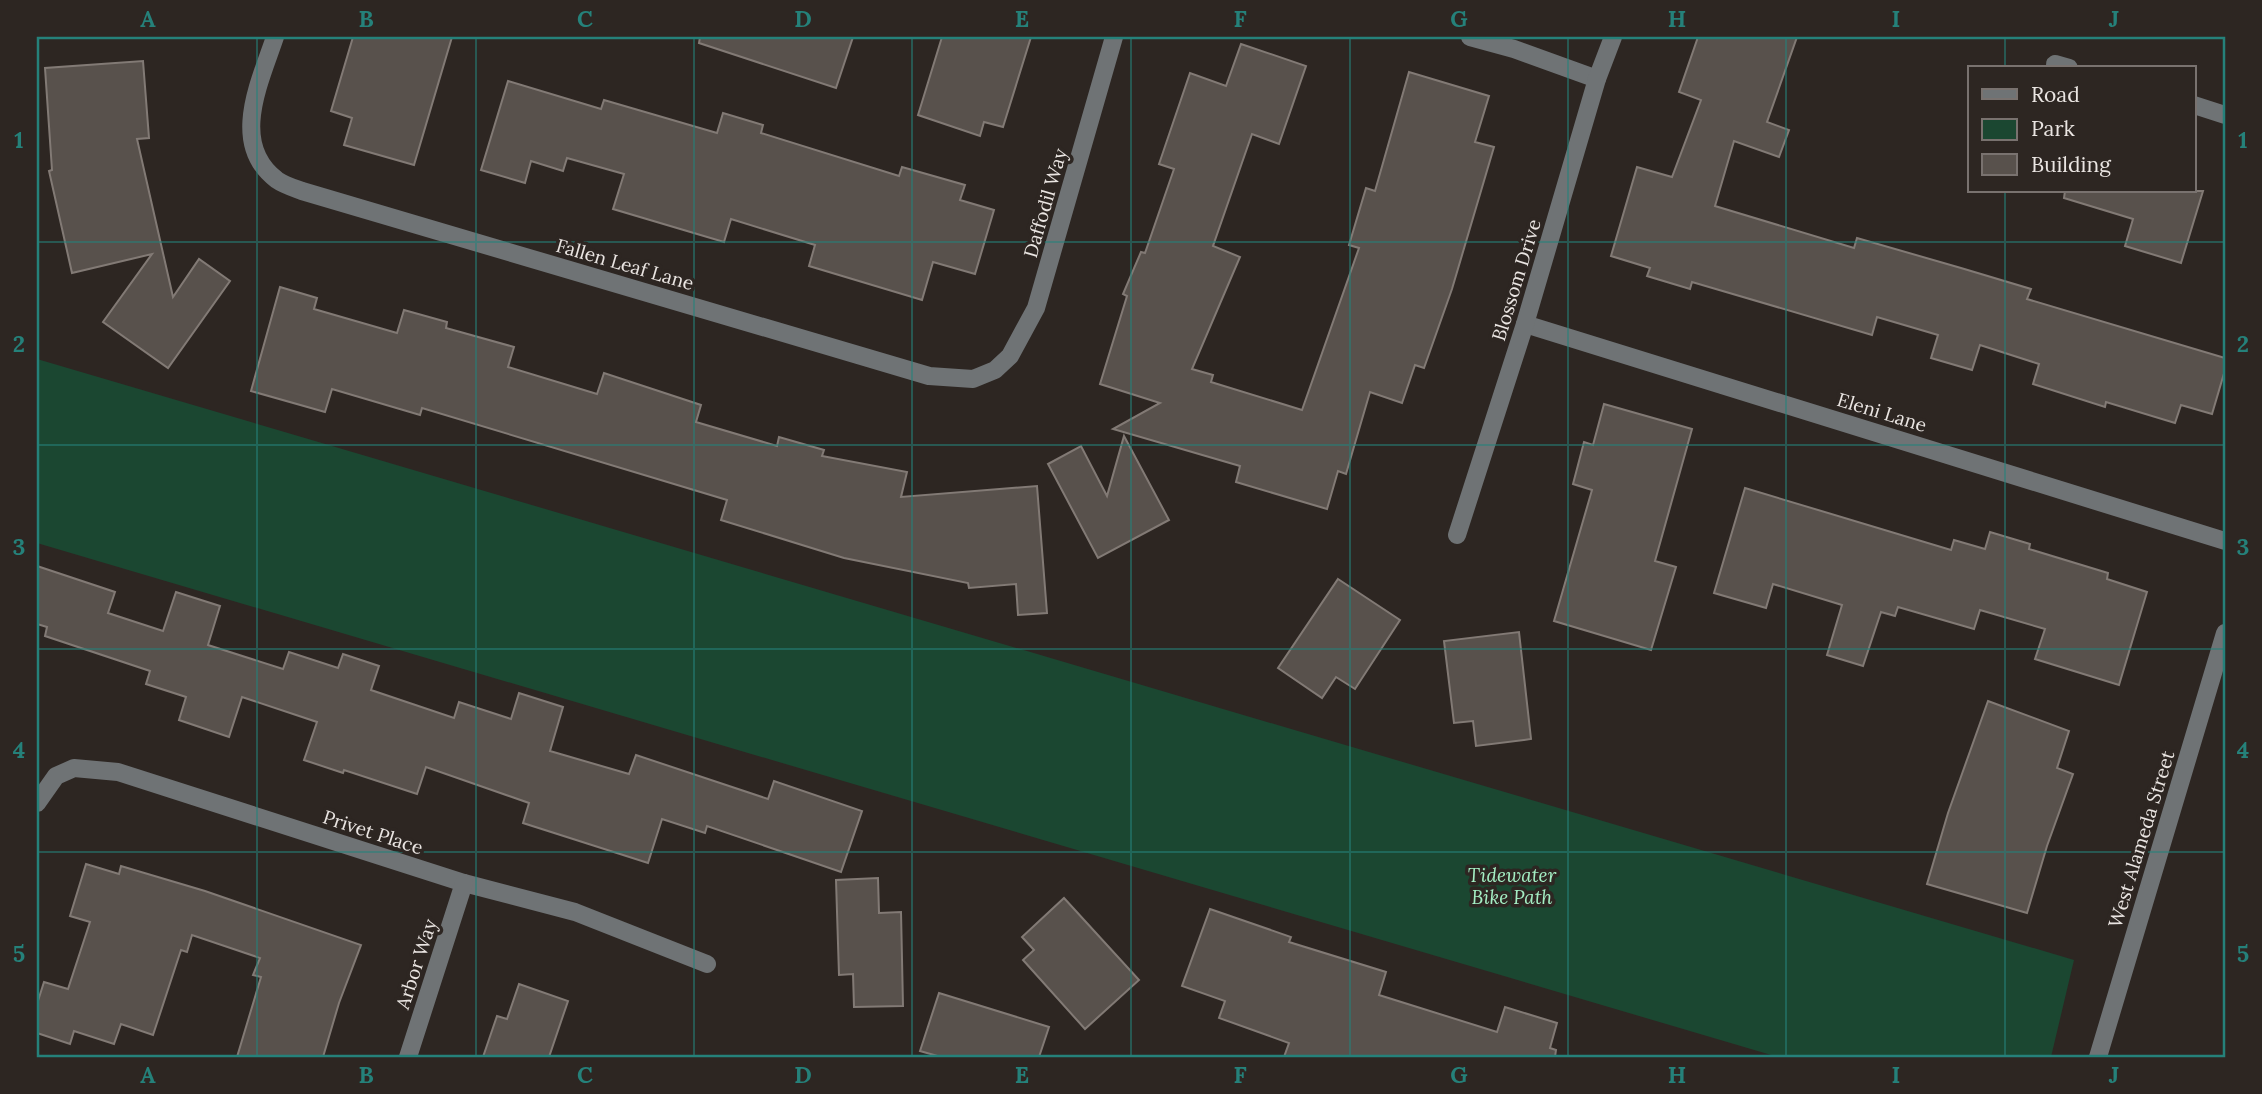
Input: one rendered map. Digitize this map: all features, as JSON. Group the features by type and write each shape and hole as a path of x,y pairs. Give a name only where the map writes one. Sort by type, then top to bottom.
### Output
{"street":[{"name":"Fallen Leaf Lane","path":"275,37 255,99 250,136 255,154 277,180 302,191 929,376 973,379 996,370"},
{"name":"Daffodil Way","path":"996,370 1010,356 1037,309 1114,37"},
{"path":"1470,37 1514,49 1597,79"},
{"name":"Blossom Drive","path":"1457,535 1525,324 1597,79 1613,37"},
{"path":"2196,106 2225,115"},
{"name":"Eleni Lane","path":"1525,324 2225,541"},
{"name":"West Alameda Street","path":"2098,1057 2225,633"},
{"name":"Privet Place","path":"37,803 56,776 74,768 118,772 464,883 575,912 707,964"},
{"name":"Arbor Way","path":"408,1057 464,883"}],"green space":[{"name":"Tidewater Bike Path","path":"37,359 2074,960 2051,1057 1778,1057 37,543"}],"building":[{"path":"353,37 452,37 414,165 344,145 352,118 331,111"},
{"path":"700,37 853,37 836,88 699,43"},
{"path":"942,37 1031,37 1003,127 984,122 980,136 918,115"},
{"path":"1698,37 1797,37 1767,122 1789,130 1779,157 1734,141 1715,206 1854,248 1857,238 1961,268 2031,289 2027,299 2225,358 2225,370 2212,414 2181,405 2175,423 2106,402 2105,407 2033,384 2039,364 1980,345 1972,370 1931,358 1938,335 1877,317 1872,335 1692,282 1690,289 1647,276 1650,268 1611,256 1637,167 1672,177 1701,100 1679,92"},
{"path":"1241,44 1306,66 1279,144 1252,134 1213,246 1240,257 1192,369 1213,375 1211,382 1302,410 1359,248 1349,245 1366,188 1375,191 1409,72 1489,96 1475,142 1494,147 1452,289 1424,368 1415,365 1402,403 1370,392 1346,474 1338,471 1327,509 1236,482 1240,466 1113,429 1160,403 1100,384 1127,296 1123,294 1141,252 1145,253 1174,169 1159,164 1190,73 1226,86"},
{"path":"143,61 149,138 137,139 173,297 199,259 230,281 168,368 103,322 152,254 72,273 49,171 52,170 45,68"},
{"path":"508,81 601,109 604,100 717,133 723,113 763,125 761,133 899,176 902,167 965,185 960,200 994,210 975,274 933,262 922,300 809,266 815,245 731,219 724,242 613,209 624,174 567,158 563,171 531,161 525,183 481,170"},
{"path":"2203,191 2181,263 2125,246 2133,219 2064,198 2065,192"},
{"path":"280,287 317,298 314,309 397,333 404,310 447,322 446,328 514,347 508,367 597,394 604,373 701,405 696,422 777,446 779,437 824,450 822,456 907,472 901,497 1037,486 1047,613 1018,615 1016,584 969,588 968,583 844,558 721,520 727,500 422,408 420,415 332,389 325,412 251,391"},
{"path":"1604,404 1692,429 1655,561 1676,567 1651,650 1554,621 1592,490 1573,484 1584,442 1593,445"},
{"path":"1124,436 1169,520 1098,558 1048,464 1081,446 1107,496"},
{"path":"1745,488 1951,550 1954,540 1985,549 1990,532 2030,544 2029,549 2108,573 2107,579 2147,592 2119,685 2035,659 2045,629 1980,610 1974,629 1898,607 1895,616 1881,612 1863,666 1827,655 1842,605 1773,584 1766,608 1714,593"},
{"path":"37,566 115,592 108,613 163,631 176,592 220,606 208,645 283,669 289,652 338,668 343,654 379,666 371,690 454,718 459,702 511,719 519,693 563,707 550,751 629,774 636,755 768,799 774,781 862,811 841,872 707,826 705,833 662,819 648,863 523,823 529,803 426,767 417,794 344,770 343,773 304,760 317,722 242,697 229,737 179,720 186,697 146,684 150,671 45,636 47,627 37,624"},
{"path":"1338,579 1400,620 1355,689 1336,677 1322,698 1278,668"},
{"path":"1519,632 1531,739 1476,746 1473,721 1454,723 1444,641"},
{"path":"1988,701 2069,731 2057,768 2073,774 2027,913 1927,884 1948,813"},
{"path":"86,864 119,874 121,866 205,891 361,945 339,1003 323,1057 237,1057 261,977 253,975 260,958 192,935 187,952 181,950 153,1035 121,1024 114,1044 74,1031 70,1044 37,1033 37,1004 44,982 68,989 90,922 70,916"},
{"path":"878,878 879,913 901,912 903,1006 854,1007 853,974 839,975 836,880"},
{"path":"1064,898 1139,980 1085,1029 1023,960 1034,950 1022,937"},
{"path":"1210,909 1291,937 1289,942 1386,972 1379,995 1497,1032 1505,1007 1557,1023 1550,1048 1556,1050 1555,1057 1284,1057 1289,1043 1219,1018 1225,1001 1182,986"},
{"path":"519,984 568,1001 549,1057 483,1057 497,1016 507,1019"},
{"path":"939,993 1049,1027 1039,1057 941,1057 920,1051"}]}
